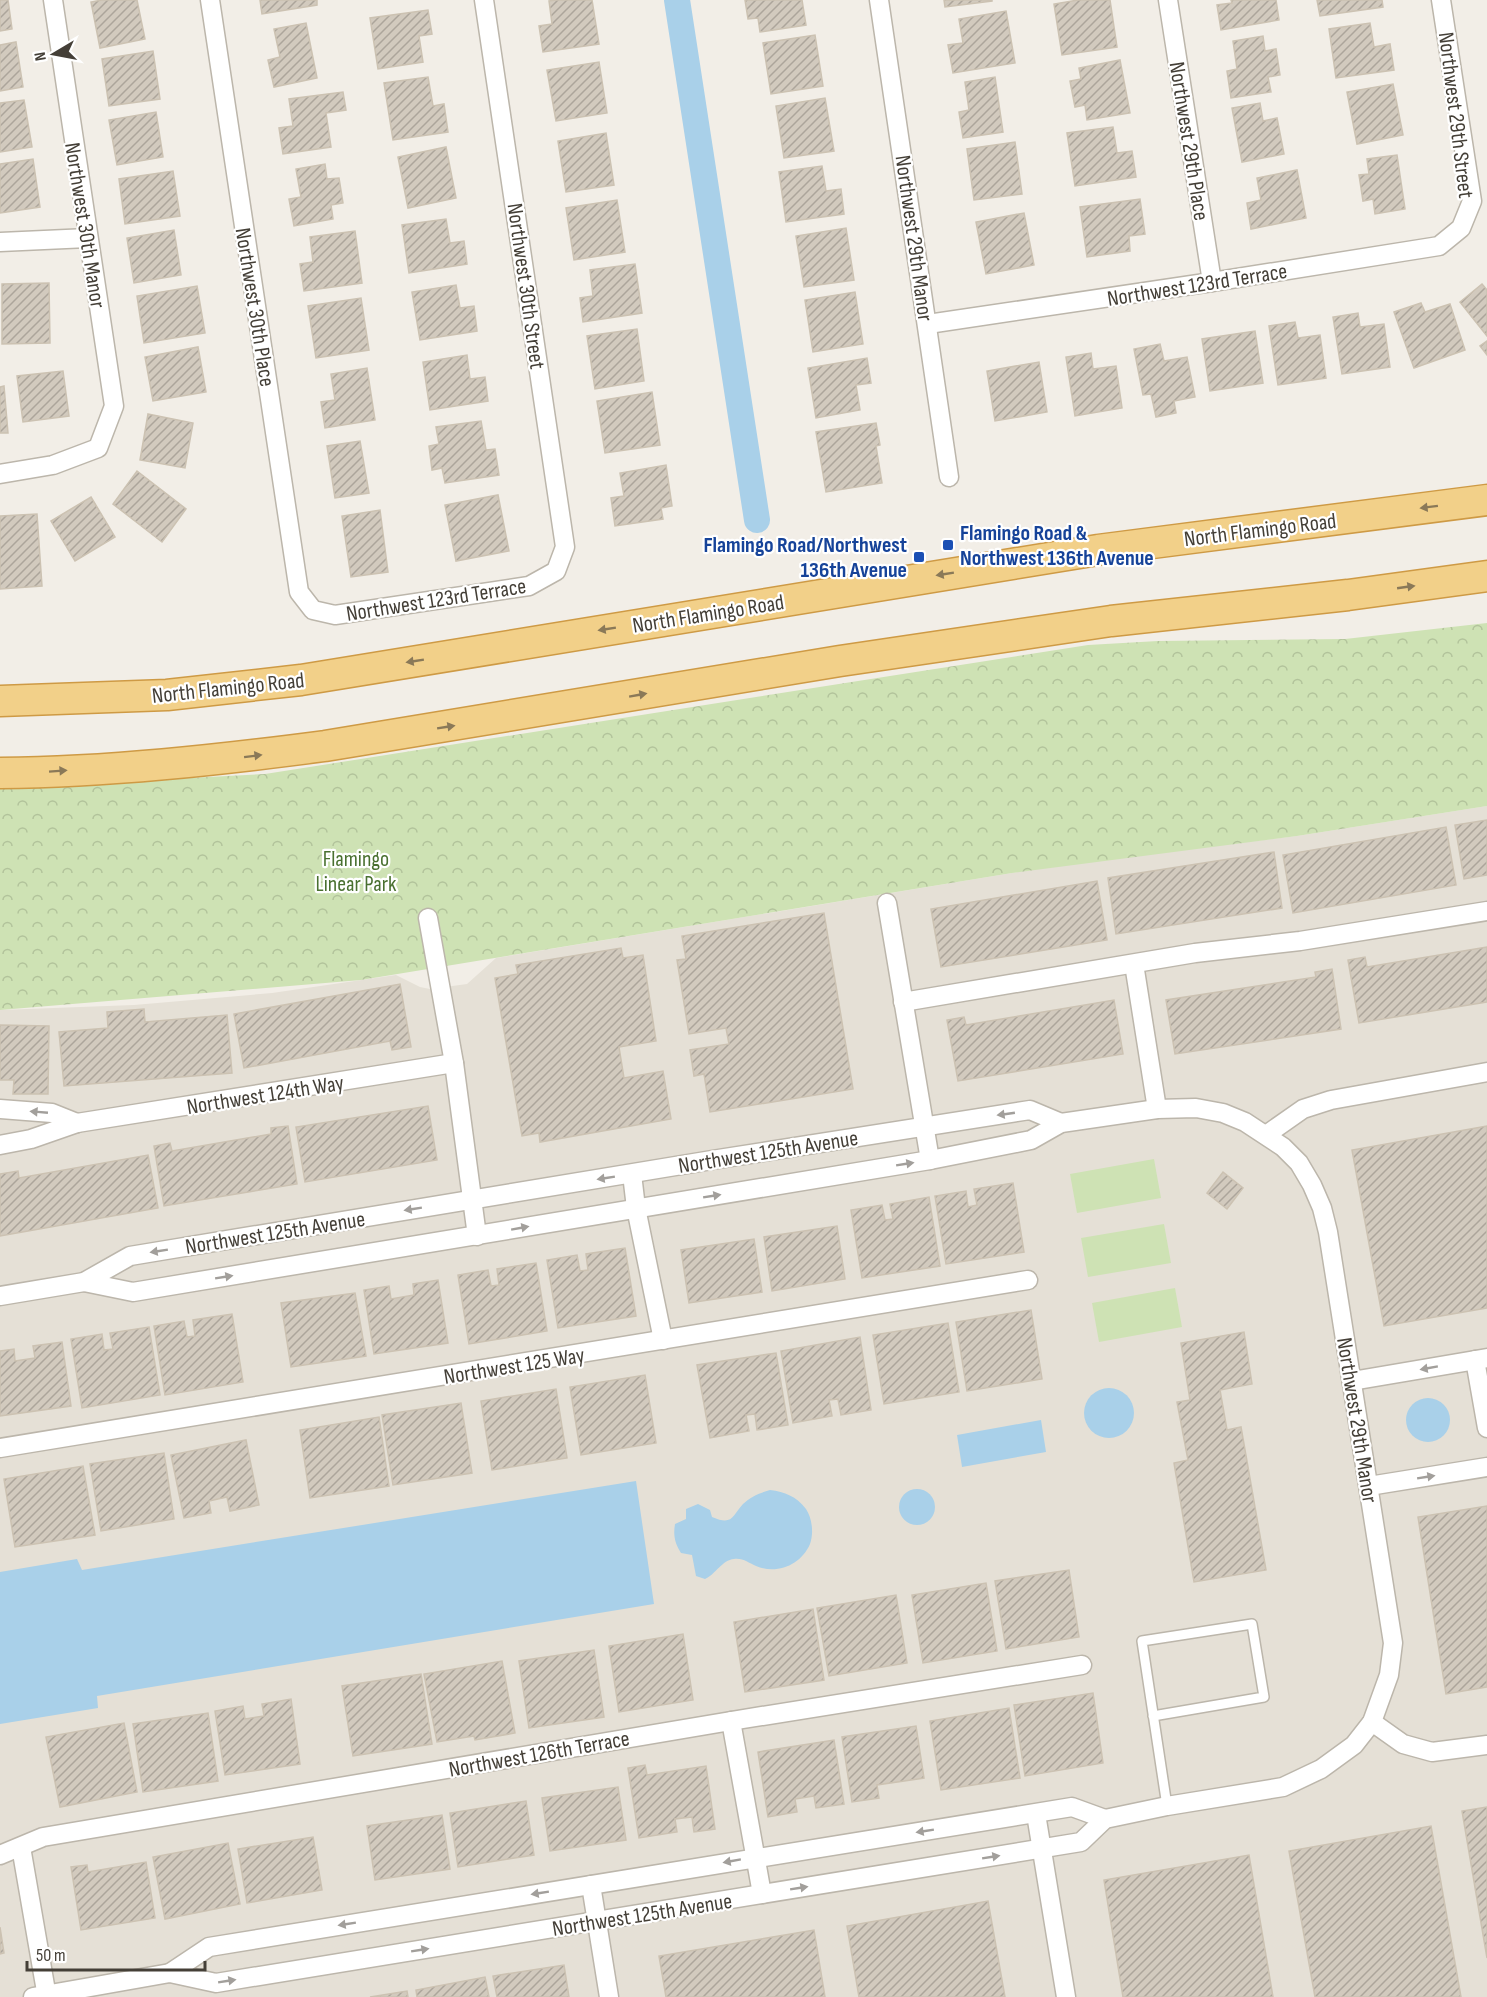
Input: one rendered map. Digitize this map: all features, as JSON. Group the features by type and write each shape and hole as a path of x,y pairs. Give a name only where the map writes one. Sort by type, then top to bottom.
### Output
{"highway":[{"name":"North Flamingo Road","path":"0,701 167,694 301,680 1087,552 1487,500"},
{"path":"0,773 31,773 239,758 314,748 840,661 1099,623 1348,595 1487,576"}],"street":[{"name":"Northwest 30th Manor","path":"0,474 53,465 98,448 114,406 53,0"},
{"name":"Northwest 30th Place","path":"210,0 298,592 313,610"},
{"name":"Northwest 30th Street","path":"484,0 565,547 556,571"},
{"name":"Northwest 29th Manor","path":"879,0 949,477"},
{"name":"Northwest 29th Place","path":"1168,0 1212,282"},
{"name":"Northwest 29th Street","path":"1442,0 1472,201 1461,228"},
{"name":"Northwest 123rd Terrace","path":"928,324 1439,246 1461,228"},
{"path":"0,242 88,238"},
{"name":"Northwest 123rd Terrace","path":"313,610 335,615 529,586 556,571"},
{"path":"887,903 930,1160"},
{"path":"903,1002 1195,953 1300,941 1487,911"},
{"path":"428,918 454,1063 477,1236"},
{"path":"1134,964 1157,1109"},
{"name":"Northwest 124th Way","path":"0,1145 31,1139 76,1123 454,1063"},
{"path":"1266,1135 1303,1109 1331,1100 1487,1072"},
{"name":"Northwest 125th Avenue","path":"84,1282 133,1292 930,1160 1030,1140 1061,1124 1157,1109 1196,1108 1223,1113 1245,1122 1266,1135"},
{"name":"Northwest 124th Way","path":"0,1109 52,1113 76,1123"},
{"name":"Northwest 125th Avenue","path":"0,1296 84,1282 130,1256 925,1126 1030,1110 1061,1124"},
{"name":"Northwest 29th Manor","path":"1266,1135 1283,1147 1299,1163 1322,1208 1328,1232 1394,1643 1389,1675 1372,1722"},
{"path":"632,1174 636,1208 663,1340"},
{"name":"Northwest 125 Way","path":"0,1448 1028,1280"},
{"path":"1352,1381 1481,1359 1486,1416"},
{"path":"1369,1486 1487,1467"},
{"name":"Northwest 126th Terrace","path":"0,1854 43,1838 730,1721 1082,1665"},
{"path":"730,1721 762,1894"},
{"path":"1372,1722 1403,1744 1432,1752 1487,1745"},
{"name":"Northwest 125th Avenue","path":"170,1973 209,1947 1071,1808 1105,1819 1167,1806 1283,1787 1321,1769 1354,1745 1372,1722"},
{"path":"1036,1814 1066,1997"},
{"name":"Northwest 125th Avenue","path":"42,1996 170,1973 216,1983 1041,1849 1081,1842 1105,1819"},
{"path":"21,1846 42,1996"},
{"path":"591,1885 609,1997"}],"lane":[{"path":"1153,1716 1264,1697 1252,1624 1142,1641 1153,1716 1167,1806"}],"shaded area":[{"path":"1487,806 1487,1997 0,1997 0,1010 134,1005 272,993 396,975 420,987 430,989 467,984 496,958 1091,860 1297,836"}],"green space":[{"name":"Flamingo Linear Park","path":"1487,623 1487,806 1297,836 1012,873 361,980 0,1010 0,788 265,774 1088,645 1158,641 1345,639"},
{"path":"1154,1159 1161,1198 1077,1213 1070,1174"},
{"path":"1164,1224 1171,1263 1088,1277 1081,1238"},
{"path":"1175,1288 1182,1327 1099,1342 1092,1303"}],"water":[{"path":"1109,1388 1118,1390 1129,1399 1134,1413 1132,1422 1123,1433 1109,1438 1100,1436 1089,1427 1084,1413 1086,1404 1095,1393"},
{"path":"1428,1398 1443,1405 1450,1420 1443,1435 1428,1442 1413,1435 1406,1420 1413,1405"},
{"path":"1041,1420 1046,1452 962,1467 957,1435"},
{"path":"636,1481 654,1604 97,1696 98,1708 0,1724 0,1572 77,1559 82,1570"},
{"path":"917,1489 930,1494 935,1507 930,1520 917,1525 904,1520 899,1507 904,1494"},
{"path":"770,1490 785,1493 794,1498 806,1509 810,1517 811,1540 801,1558 780,1569 764,1568 734,1559 726,1562 705,1579 696,1576 692,1555 681,1553 674,1536 675,1524 686,1519 686,1509 698,1504 710,1510 712,1517 728,1520 749,1499"}],"building":[{"path":"0,0 8,0 12,29 0,31"},
{"path":"137,0 145,39 100,48 91,2"},
{"path":"260,0 317,0 317,5 262,14"},
{"path":"592,0 599,44 543,52 539,26 552,24 549,1"},
{"path":"745,0 802,0 806,25 760,32 758,18 748,19"},
{"path":"944,0 992,0 992,1 945,7"},
{"path":"1078,0 1110,0 1117,47 1062,55 1054,4"},
{"path":"1231,0 1276,0 1279,20 1221,30 1217,5 1232,3"},
{"path":"1317,0 1382,0 1383,7 1320,16"},
{"path":"428,10 432,34 419,36 423,62 378,69 370,18"},
{"path":"1006,11 1015,63 953,73 948,45 963,43 959,19"},
{"path":"306,23 317,78 274,87 268,60 280,57 274,29"},
{"path":"1370,23 1374,47 1390,44 1394,70 1336,78 1329,29"},
{"path":"815,35 823,86 771,94 763,43"},
{"path":"1263,36 1265,51 1276,49 1280,75 1268,77 1271,92 1231,98 1227,71 1237,69 1233,41"},
{"path":"16,42 23,87 0,91 0,45"},
{"path":"153,51 160,99 109,106 102,59"},
{"path":"1120,60 1130,113 1087,120 1085,105 1075,107 1070,81 1081,79 1079,68"},
{"path":"599,62 607,113 556,121 547,70"},
{"path":"428,77 433,106 444,104 448,132 393,140 384,83"},
{"path":"995,77 1003,132 963,138 959,112 969,110 965,82"},
{"path":"1393,84 1403,135 1357,144 1347,92"},
{"path":"343,92 346,110 326,113 331,147 283,154 279,128 293,126 289,99"},
{"path":"825,98 834,151 784,158 776,106"},
{"path":"24,100 32,147 0,152 0,103"},
{"path":"1260,103 1263,121 1277,118 1284,154 1242,162 1232,108"},
{"path":"156,112 163,157 117,165 109,120"},
{"path":"1113,127 1117,153 1132,151 1136,177 1075,186 1067,133"},
{"path":"606,133 614,185 566,192 558,141"},
{"path":"1015,142 1022,194 974,200 967,149"},
{"path":"446,147 456,198 408,208 398,157"},
{"path":"1397,155 1405,209 1375,214 1373,199 1363,201 1359,175 1369,174 1367,159"},
{"path":"33,159 40,207 0,213 0,164"},
{"path":"325,164 327,179 339,178 343,203 331,205 333,219 294,226 289,199 301,197 296,169"},
{"path":"822,166 826,191 841,189 844,214 786,222 779,172"},
{"path":"1297,170 1306,218 1251,229 1247,203 1261,200 1257,178"},
{"path":"173,171 180,216 125,224 119,179"},
{"path":"1140,199 1145,234 1129,236 1130,251 1087,257 1080,207"},
{"path":"617,200 625,252 574,260 566,208"},
{"path":"1024,213 1034,265 986,274 976,222"},
{"path":"446,219 450,243 464,241 467,264 409,273 402,225"},
{"path":"846,228 854,280 804,287 796,236"},
{"path":"174,230 181,275 134,283 127,238"},
{"path":"355,231 362,283 304,291 300,264 313,262 310,237"},
{"path":"635,264 642,313 583,322 580,298 593,296 590,270"},
{"path":"49,283 50,343 2,344 2,284"},
{"path":"1482,284 1487,290 1487,336 1460,302"},
{"path":"456,285 460,308 474,306 477,331 420,340 412,292"},
{"path":"197,286 205,333 144,343 137,296"},
{"path":"855,292 863,344 813,352 805,300"},
{"path":"361,298 369,350 316,358 308,306"},
{"path":"1421,303 1425,312 1450,304 1465,350 1414,368 1394,312"},
{"path":"1358,313 1360,327 1384,324 1390,367 1342,374 1333,317"},
{"path":"1295,322 1298,338 1320,335 1326,378 1278,385 1269,326"},
{"path":"637,329 644,381 595,389 587,336"},
{"path":"1255,331 1263,383 1210,391 1202,339"},
{"path":"1487,341 1487,355 1480,346"},
{"path":"1160,344 1164,361 1187,357 1195,397 1174,401 1176,413 1156,417 1151,394 1143,395 1134,349"},
{"path":"198,347 206,392 153,401 145,357"},
{"path":"1091,353 1093,369 1116,366 1122,408 1075,416 1066,357"},
{"path":"467,355 470,379 485,377 488,401 430,410 423,362"},
{"path":"867,358 871,383 856,385 860,410 816,418 808,368"},
{"path":"1039,362 1047,412 995,421 987,371"},
{"path":"367,368 375,420 325,428 321,402 335,400 331,374"},
{"path":"63,371 69,416 23,422 17,376"},
{"path":"4,386 8,433 0,433 0,387"},
{"path":"652,392 660,445 605,453 597,401"},
{"path":"148,414 193,423 185,468 140,460"},
{"path":"481,421 486,450 495,449 499,475 445,483 442,468 432,470 429,446 439,444 436,427"},
{"path":"876,423 880,445 876,446 882,483 826,492 816,432"},
{"path":"360,441 369,493 335,498 327,446"},
{"path":"666,465 672,506 661,508 663,519 615,526 611,498 624,496 620,473"},
{"path":"137,471 186,509 162,542 113,504"},
{"path":"498,495 509,551 456,561 445,505"},
{"path":"91,497 115,537 75,561 51,521"},
{"path":"380,510 388,572 351,577 342,516"},
{"path":"37,514 42,586 0,589 0,516"},
{"path":"1487,820 1487,875 1464,879 1455,825"},
{"path":"1446,827 1456,885 1293,913 1283,855"},
{"path":"1274,852 1282,908 1116,934 1108,878"},
{"path":"1097,881 1107,940 941,967 931,909"},
{"path":"824,913 853,1089 710,1112 704,1074 694,1076 690,1050 729,1044 726,1028 689,1034 677,960 686,959 682,936"},
{"path":"1487,947 1487,1002 1359,1023 1348,960 1365,957 1367,967"},
{"path":"621,948 623,958 643,955 656,1041 619,1047 624,1078 663,1071 671,1119 540,1142 539,1133 522,1136 495,978 518,974 516,965"},
{"path":"1332,969 1341,1029 1175,1054 1166,1000 1316,977 1315,972"},
{"path":"400,984 411,1047 392,1050 390,1041 244,1068 234,1014"},
{"path":"1114,1000 1123,1054 958,1081 947,1020 964,1017 966,1025"},
{"path":"144,1009 145,1022 227,1015 232,1073 64,1086 59,1032 108,1028 107,1012"},
{"path":"0,1025 49,1026 48,1094 13,1094 14,1080 0,1080"},
{"path":"428,1106 437,1160 305,1182 296,1127"},
{"path":"288,1126 297,1184 164,1206 154,1146 170,1143 172,1151 271,1134 271,1128"},
{"path":"1487,1126 1487,1308 1384,1326 1352,1150"},
{"path":"148,1155 158,1208 0,1236 0,1174 18,1171 19,1178"},
{"path":"1223,1172 1243,1188 1227,1209 1207,1193"},
{"path":"1013,1183 1024,1252 946,1264 935,1196 966,1191 968,1207 977,1205 974,1189"},
{"path":"929,1197 940,1266 862,1278 851,1210 882,1205 885,1220 893,1219 890,1204"},
{"path":"837,1226 845,1279 772,1291 764,1237"},
{"path":"754,1239 762,1292 689,1303 681,1250"},
{"path":"625,1248 636,1316 558,1328 547,1260 577,1255 580,1271 588,1270 586,1254"},
{"path":"536,1263 547,1331 469,1344 458,1275 488,1270 491,1286 499,1285 497,1269"},
{"path":"438,1280 448,1343 374,1354 364,1290 389,1286 391,1299 414,1295 413,1284"},
{"path":"355,1293 366,1356 291,1367 281,1303"},
{"path":"1031,1310 1042,1379 967,1391 956,1322"},
{"path":"232,1314 243,1382 165,1395 154,1326 184,1321 187,1337 195,1336 193,1320"},
{"path":"948,1323 959,1392 884,1404 873,1335"},
{"path":"149,1327 160,1395 82,1408 71,1339 102,1334 104,1350 113,1349 110,1333"},
{"path":"1244,1332 1252,1384 1220,1390 1227,1430 1241,1427 1266,1570 1194,1582 1174,1463 1188,1460 1177,1402 1190,1400 1181,1343"},
{"path":"860,1337 871,1410 841,1415 838,1399 829,1400 832,1416 793,1423 781,1351"},
{"path":"62,1342 71,1406 0,1416 0,1351 14,1349 15,1361 35,1358 33,1346"},
{"path":"776,1353 788,1425 757,1430 755,1414 746,1415 749,1431 710,1438 697,1365"},
{"path":"645,1375 656,1443 581,1455 570,1387"},
{"path":"556,1389 567,1458 492,1470 481,1401"},
{"path":"461,1403 472,1473 393,1485 382,1415"},
{"path":"379,1417 389,1486 310,1498 300,1430"},
{"path":"246,1440 259,1505 230,1511 227,1497 209,1501 211,1513 184,1518 171,1455"},
{"path":"164,1453 174,1519 101,1531 90,1464"},
{"path":"83,1466 95,1535 15,1547 4,1479"},
{"path":"1487,1506 1487,1687 1446,1694 1418,1517"},
{"path":"1069,1570 1079,1637 1006,1649 995,1581"},
{"path":"986,1583 997,1651 923,1663 912,1595"},
{"path":"896,1595 907,1663 829,1676 817,1608"},
{"path":"813,1609 824,1680 745,1692 734,1622"},
{"path":"683,1634 693,1700 619,1712 609,1646"},
{"path":"594,1650 604,1717 529,1728 519,1661"},
{"path":"502,1661 515,1733 475,1740 474,1736 437,1742 424,1674"},
{"path":"421,1674 432,1744 353,1756 342,1686"},
{"path":"1093,1693 1103,1763 1025,1776 1014,1705"},
{"path":"291,1699 300,1764 225,1775 215,1711 243,1706 245,1719 264,1716 262,1704"},
{"path":"1009,1708 1020,1778 941,1790 930,1721"},
{"path":"208,1713 218,1781 143,1792 133,1724"},
{"path":"124,1723 137,1792 60,1807 46,1737"},
{"path":"916,1726 924,1778 877,1785 879,1798 852,1802 842,1737"},
{"path":"834,1740 844,1804 816,1808 814,1796 795,1799 797,1812 768,1817 758,1752"},
{"path":"645,1765 647,1775 706,1766 715,1829 694,1832 692,1817 675,1819 677,1832 639,1838 628,1768"},
{"path":"618,1787 626,1840 550,1851 542,1798"},
{"path":"526,1801 534,1855 458,1867 450,1813"},
{"path":"1487,1807 1487,1958 1462,1811"},
{"path":"442,1815 450,1869 375,1880 367,1826"},
{"path":"1431,1826 1461,1997 1315,1997 1289,1851"},
{"path":"313,1837 322,1890 247,1903 238,1849"},
{"path":"228,1843 240,1904 165,1919 153,1857"},
{"path":"1249,1855 1273,1997 1123,1997 1104,1880"},
{"path":"146,1862 155,1918 81,1930 71,1867 87,1865 88,1872"},
{"path":"988,1901 1005,1997 859,1997 847,1926"},
{"path":"0,1927 4,1953 0,1954"},
{"path":"814,1930 825,1997 666,1997 659,1956"},
{"path":"564,1965 569,1997 497,1997 493,1976"},
{"path":"485,1977 489,1997 417,1997 416,1990"},
{"path":"407,1991 408,1997 370,1997"}],"waterway":[{"path":"677,0 757,520"}],"place":[{"name":"Flamingo Road & Northwest 136th Avenue","path":"948,545"},
{"name":"Flamingo Road/Northwest 136th Avenue","path":"919,557"}]}
